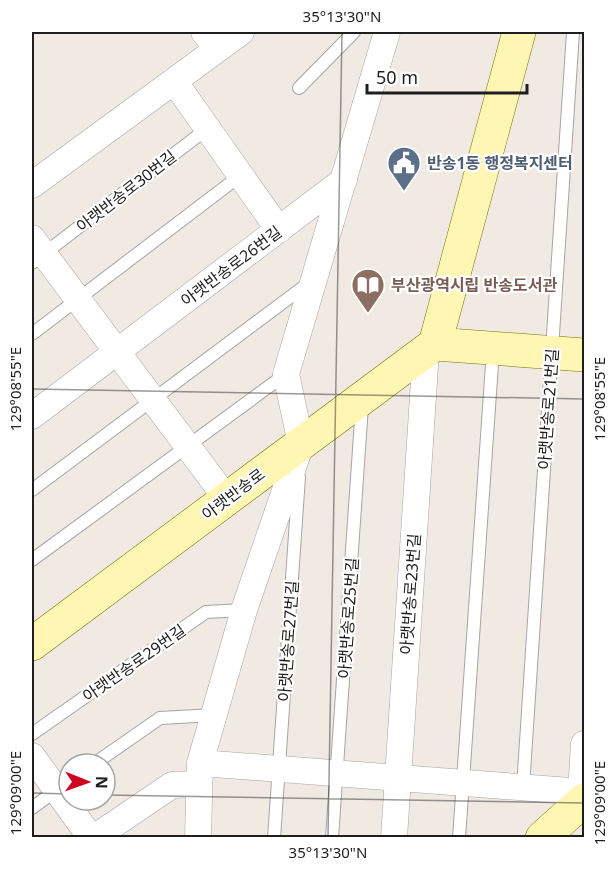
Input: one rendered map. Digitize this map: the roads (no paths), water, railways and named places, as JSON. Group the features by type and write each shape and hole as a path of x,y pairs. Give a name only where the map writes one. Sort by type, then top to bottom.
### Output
{"main road":[{"path":"519,32 431,348 493,348 585,355"},
{"name":"아랫반송로","path":"32,644 431,348"},
{"path":"542,837 583,794"}],"street":[{"path":"32,185 174,81 210,40 241,32"},
{"path":"198,837 199,773 214,715 243,610 301,444 286,374 344,180 382,33"},
{"path":"174,81 279,230"},
{"name":"아랫반송로26번길","path":"117,352 344,180"},
{"name":"아랫반송로30번길","path":"36,252 78,300 227,499"},
{"name":"아랫반송로23번길","path":"394,837 431,348"},
{"path":"32,416 117,352"},
{"path":"79,812 93,837 172,785 199,773 279,769 523,787 583,794 585,744"},
{"path":"32,756 57,779"}],"lane":[{"path":"299,88 354,32"},
{"name":"아랫반송로21번길","path":"523,787 573,32"},
{"name":"아랫반송로30번길","path":"36,252 208,128"},
{"path":"32,334 241,176"},
{"path":"32,490 315,278"},
{"path":"459,837 493,348"},
{"path":"32,560 286,374"},
{"name":"아랫반송로25번길","path":"332,837 362,399"},
{"name":"아랫반송로27번길","path":"274,837 301,444"},
{"name":"아랫반송로29번길","path":"32,734 206,612 243,610"},
{"path":"111,752 160,718 214,715"},
{"path":"32,808 57,789"}],"place":[{"name":"반송1동 행정복지센터","path":"404,192"},
{"name":"부산광역시립 반송도서관","path":"368,314"}]}
